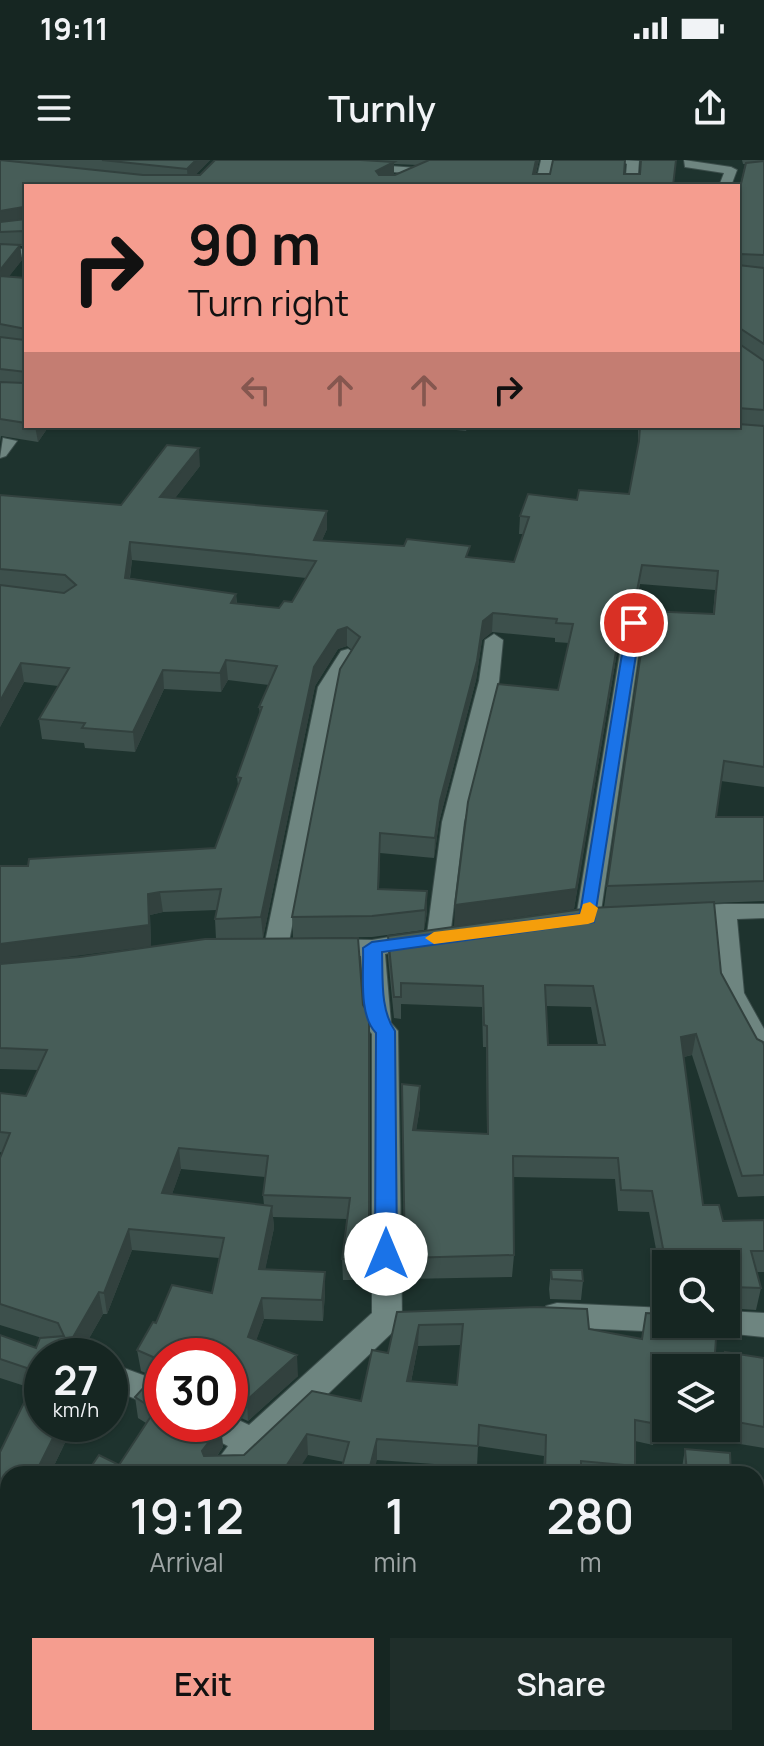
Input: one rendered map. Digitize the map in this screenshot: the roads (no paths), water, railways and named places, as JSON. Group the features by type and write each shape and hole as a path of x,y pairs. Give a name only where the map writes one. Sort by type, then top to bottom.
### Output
{"street":[{"path":"541,184 547,160"},
{"path":"626,160 633,161 631,184"},
{"path":"690,160 689,165 737,170 726,184"},
{"path":"344,166 423,169 396,181"},
{"path":"0,253 24,253"},
{"path":"588,918 634,623"},
{"path":"438,937 453,822 489,681 494,640"},
{"path":"276,947 328,687 348,655"},
{"path":"724,911 732,993 764,1053"},
{"path":"663,914 764,911"},
{"path":"558,922 618,917"},
{"path":"248,948 372,948 468,934"},
{"path":"230,1466 252,1442 401,1317 385,1031 379,1026 375,1005 372,948"},
{"path":"535,1313 652,1319"},
{"path":"740,1324 764,1325"},
{"path":"248,1440 252,1442"}]}
